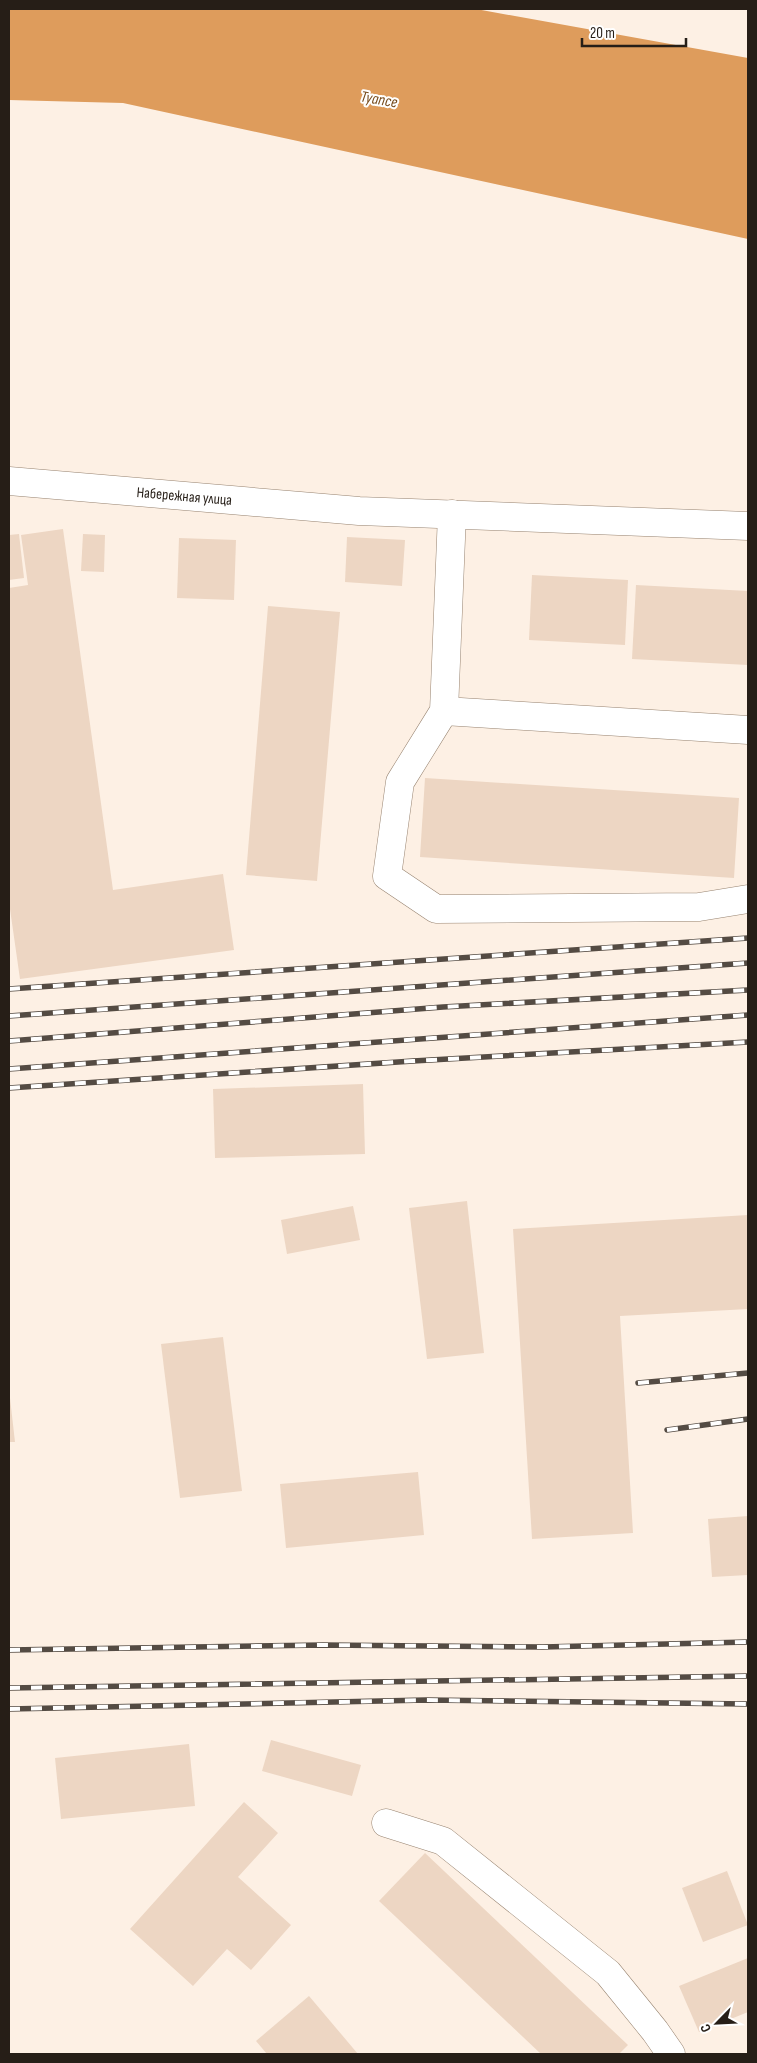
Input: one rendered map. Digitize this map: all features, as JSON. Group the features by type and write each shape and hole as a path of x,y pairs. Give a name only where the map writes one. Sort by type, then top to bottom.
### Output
{"street":[{"name":"Набережная улица","path":"9,481 359,511 748,526"},
{"path":"452,514 444,711 400,782 387,876 436,909 700,907 748,899"},
{"path":"444,711 748,730"},
{"path":"386,1824 443,1841 608,1973 671,2054"}],"water":[{"name":"Туапсе","path":"9,9 476,9 748,58 748,239 123,103 9,100"}],"building":[{"path":"63,529 113,890 223,874 234,950 20,979 9,902 9,588 28,585 21,535"},
{"path":"19,534 24,578 9,580 9,535"},
{"path":"83,534 105,535 104,572 81,571"},
{"path":"347,537 405,540 402,586 345,582"},
{"path":"179,538 236,540 234,600 177,598"},
{"path":"532,575 628,580 625,645 529,640"},
{"path":"636,585 748,591 748,665 632,659"},
{"path":"268,606 340,612 317,881 246,875"},
{"path":"425,778 739,798 734,878 420,857"},
{"path":"363,1084 365,1154 215,1158 213,1089"},
{"path":"467,1201 484,1353 427,1359 409,1208"},
{"path":"353,1206 360,1240 287,1254 281,1220"},
{"path":"748,1215 748,1309 620,1316 633,1533 532,1539 513,1229"},
{"path":"223,1337 242,1491 180,1498 161,1344"},
{"path":"10,1398 15,1442 9,1442"},
{"path":"418,1472 424,1535 286,1548 280,1484"},
{"path":"748,1516 748,1575 712,1577 708,1519"},
{"path":"271,1740 361,1765 352,1796 262,1771"},
{"path":"189,1744 195,1806 61,1819 55,1758"},
{"path":"244,1802 278,1833 238,1877 291,1925 251,1970 227,1949 193,1986 130,1929"},
{"path":"425,1853 628,2045 619,2054 541,2054 379,1901"},
{"path":"727,1871 748,1925 703,1942 682,1888"},
{"path":"748,1958 748,2012 699,2032 679,1986"},
{"path":"309,1996 358,2054 267,2054 256,2041"}],"railway":[{"path":"9,989 748,938"},
{"path":"9,1016 748,963"},
{"path":"9,1041 443,1007 748,990"},
{"path":"9,1069 748,1015"},
{"path":"9,1088 413,1061 748,1042"},
{"path":"638,1383 748,1373"},
{"path":"667,1430 748,1419"},
{"path":"9,1650 323,1645 543,1647 748,1642"},
{"path":"9,1688 748,1676"},
{"path":"9,1709 426,1700 748,1704"}]}
